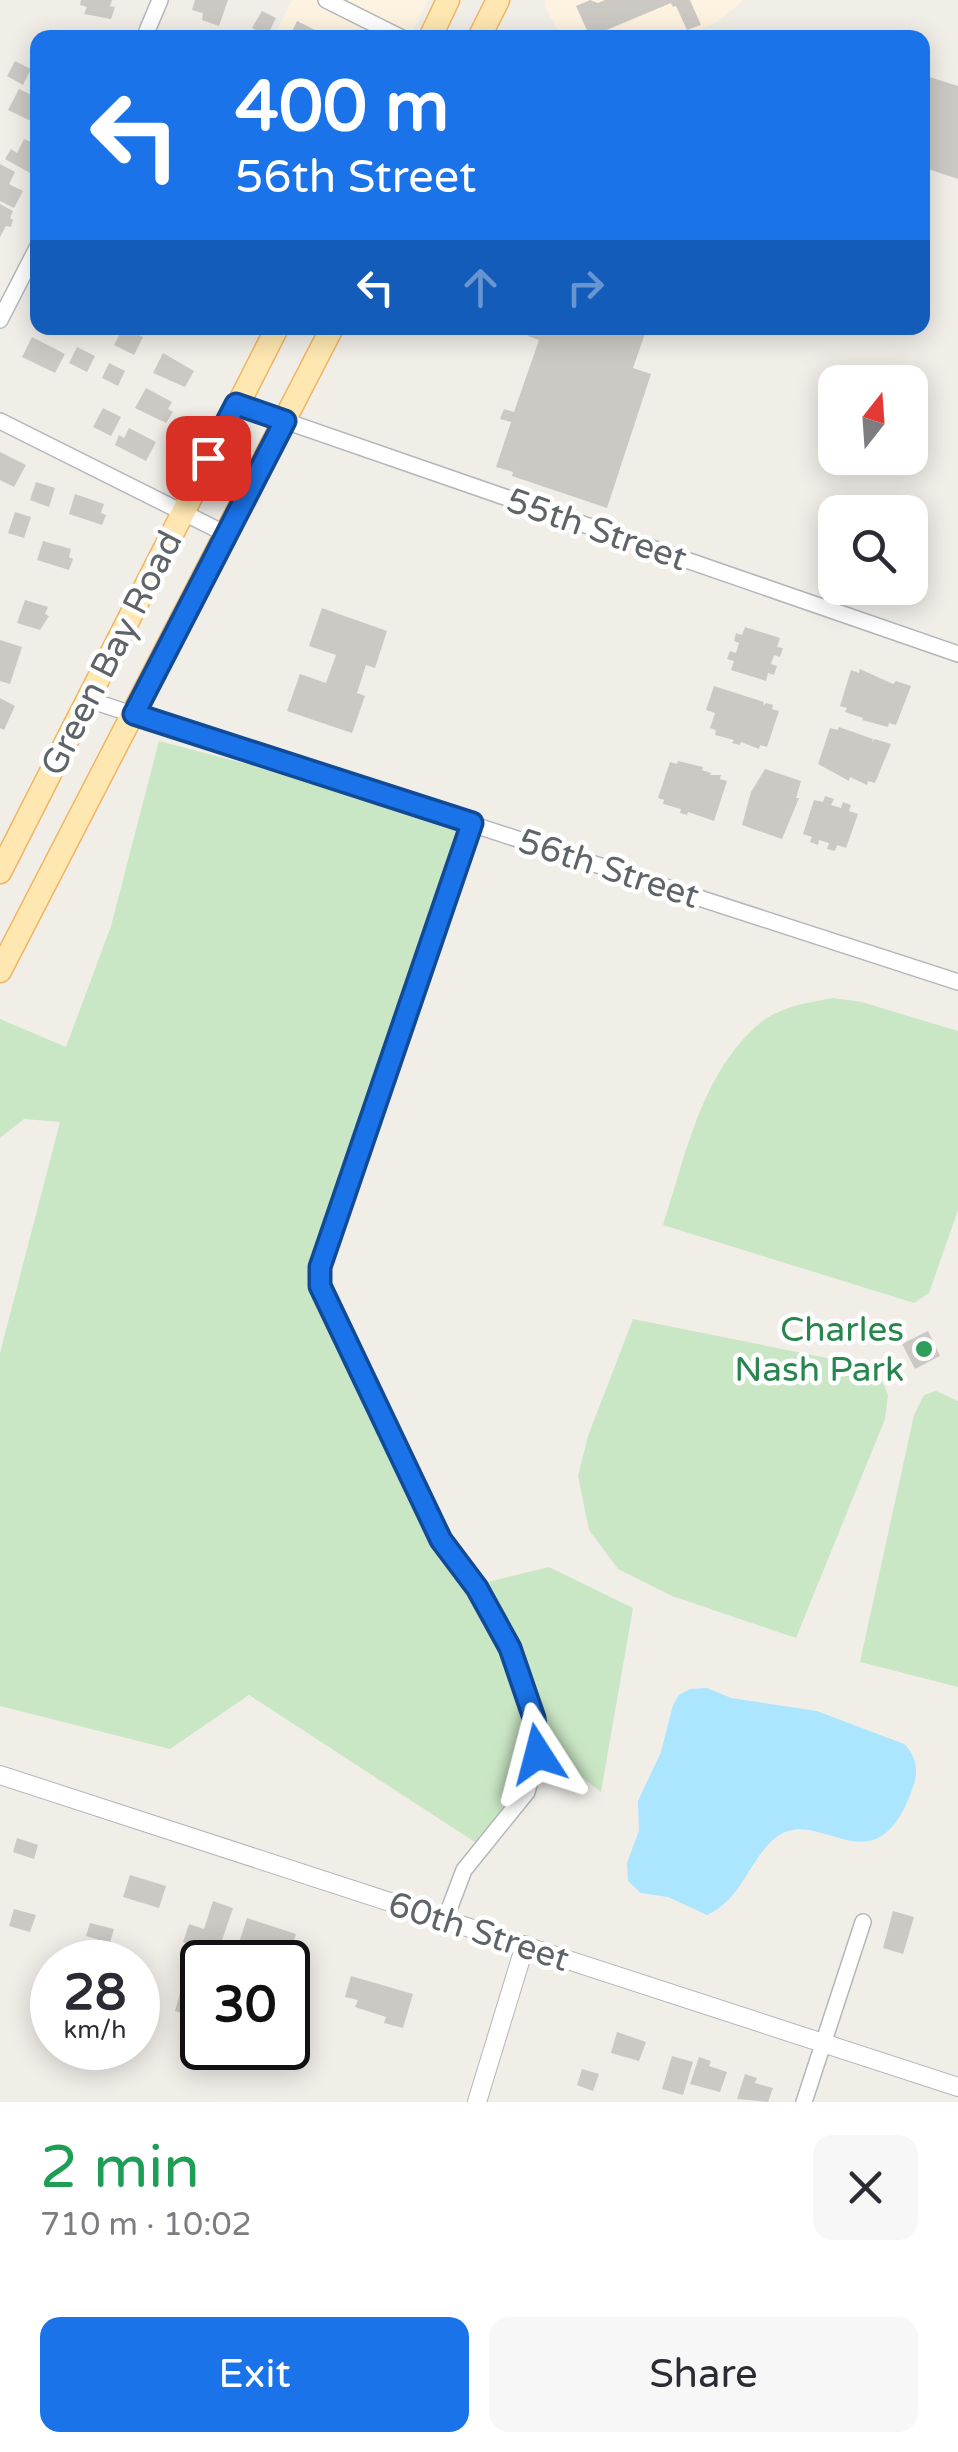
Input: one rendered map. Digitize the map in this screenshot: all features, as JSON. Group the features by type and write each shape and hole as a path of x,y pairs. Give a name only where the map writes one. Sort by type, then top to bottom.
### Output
{"main road":[{"path":"434,30 448,0"},
{"path":"482,30 490,0"},
{"path":"482,30 498,0"},
{"name":"Green Bay Road","path":"0,872 273,335"},
{"name":"Green Bay Road","path":"0,972 328,335"}],"street":[{"path":"147,30 160,0"},
{"path":"326,0 386,30"},
{"path":"0,320 30,262"},
{"name":"55th Street","path":"236,404 958,654"},
{"path":"0,421 224,534"},
{"name":"56th Street","path":"88,700 958,982"},
{"path":"446,1920 464,1870 527,1792 538,1754 537,1733 510,1648 477,1588 441,1540 320,1286 320,1267 472,823"},
{"name":"60th Street","path":"0,1775 958,2087"},
{"path":"804,2102 863,1922"},
{"path":"477,2102 525,1945"}],"shaded area":[{"path":"292,0 428,0 413,30 277,30"},
{"path":"545,0 744,0 717,22 699,30 558,30 544,6"}],"green space":[{"path":"159,741 472,823 320,1286 441,1540 480,1584 549,1567 633,1608 601,1792 559,1759 487,1850 249,1695 170,1749 0,1706 0,1353 60,1122 24,1119 0,1138 0,1019 66,1047 111,926"},
{"path":"833,998 862,1002 958,1031 958,1210 929,1293 914,1303 663,1225 709,1090 740,1043 776,1013"},
{"path":"633,1319 877,1368 888,1395 885,1419 796,1638 672,1596 618,1569 589,1530 578,1476 588,1436"},
{"path":"936,1391 958,1401 958,1687 860,1662 914,1415 924,1395"}],"water":[{"path":"707,1688 731,1698 817,1711 904,1744 914,1758 916,1775 898,1819 881,1836 864,1842 791,1830 765,1848 737,1890 707,1915 668,1897 641,1893 628,1881 627,1863 639,1831 638,1801 661,1752 679,1695 690,1689"}],"building":[{"path":"81,0 112,0 110,6 115,7 111,19 84,14 87,7 80,5"},
{"path":"195,0 228,0 219,26 202,20 203,13 192,10"},
{"path":"590,0 690,0 701,25 687,30 671,3 607,30 587,30 576,6"},
{"path":"262,11 276,18 270,30 252,28"},
{"path":"297,21 315,30 293,30"},
{"path":"15,61 30,68 23,85 7,76"},
{"path":"930,77 958,86 958,179 930,170"},
{"path":"19,89 30,94 30,121 8,110"},
{"path":"24,139 30,142 30,173 5,159 11,149 17,153"},
{"path":"0,164 15,172 9,184 23,191 14,208 0,201"},
{"path":"0,204 13,211 13,220 0,237"},
{"path":"119,335 143,337 134,355 114,345"},
{"path":"645,335 633,368 651,374 607,508 496,467 511,422 500,419 504,409 514,412 539,340 528,336"},
{"path":"32,337 65,354 55,373 22,357"},
{"path":"77,347 95,356 87,372 69,363"},
{"path":"163,353 194,371 185,387 153,373"},
{"path":"109,363 125,371 118,386 102,378"},
{"path":"146,388 172,402 168,409 173,412 166,423 135,408"},
{"path":"103,408 121,417 111,436 93,427"},
{"path":"129,428 156,442 146,461 115,445 119,435 124,438"},
{"path":"0,452 26,465 14,487 0,480"},
{"path":"36,482 55,488 49,507 30,500"},
{"path":"75,494 104,504 101,513 106,515 102,525 69,514"},
{"path":"15,512 31,517 24,538 8,533"},
{"path":"43,541 71,549 69,570 37,560"},
{"path":"25,600 48,607 45,614 49,616 40,630 17,623"},
{"path":"322,608 387,631 375,668 366,665 357,693 365,696 352,733 287,711 300,674 326,683 336,655 309,646"},
{"path":"745,627 780,638 777,647 783,648 780,657 774,655 771,664 777,666 774,675 768,673 766,681 731,670 734,661 727,659 730,651 736,653 736,633 742,635"},
{"path":"0,640 22,647 10,684 0,681"},
{"path":"860,669 893,684 896,681 911,686 896,725 889,723 888,727 862,720 840,706 851,670 859,673"},
{"path":"714,686 764,702 763,706 773,705 772,709 779,711 767,747 760,745 759,749 741,742 740,745 715,735 716,730 710,728 715,713 706,710"},
{"path":"0,698 15,706 4,730 0,728"},
{"path":"839,727 873,739 872,742 875,739 891,744 875,783 868,781 867,785 850,777 849,781 818,764 830,728"},
{"path":"670,762 703,767 710,775 721,775 720,779 727,781 714,821 680,813 681,809 663,804 664,800 658,798"},
{"path":"765,769 801,781 799,798 782,839 742,825 751,792"},
{"path":"825,796 834,799 831,805 841,808 843,802 851,805 849,811 858,814 846,848 837,845 835,851 827,849 829,843 819,840 818,845 803,834 814,800 823,802"},
{"path":"928,1331 940,1356 915,1369 902,1344"},
{"path":"17,1838 38,1845 34,1859 13,1852"},
{"path":"130,1875 166,1886 159,1908 123,1897"},
{"path":"213,1901 233,1908 222,1940 184,1940 189,1924 204,1929"},
{"path":"14,1909 36,1915 30,1932 9,1926"},
{"path":"893,1911 914,1917 903,1954 883,1948"},
{"path":"247,1918 296,1934 294,1940 240,1940"},
{"path":"90,1923 114,1929 111,1940 86,1936"},
{"path":"351,1976 413,1994 403,2028 384,2023 386,2017 355,2007 358,2000 345,1997"},
{"path":"617,2032 646,2042 639,2061 611,2053"},
{"path":"672,2056 693,2062 683,2095 662,2089"},
{"path":"699,2057 711,2061 709,2066 727,2072 720,2092 690,2084"},
{"path":"582,2069 599,2074 593,2091 577,2085"},
{"path":"745,2074 757,2078 755,2083 773,2088 768,2102 737,2099"}],"place":[{"name":"Charles Nash Park","path":"924,1349"}],"route":[{"path":"208,458 236,404 285,421 134,714 472,823 320,1267 320,1286 441,1540 477,1588 510,1648 534,1718 538,1754"}]}
